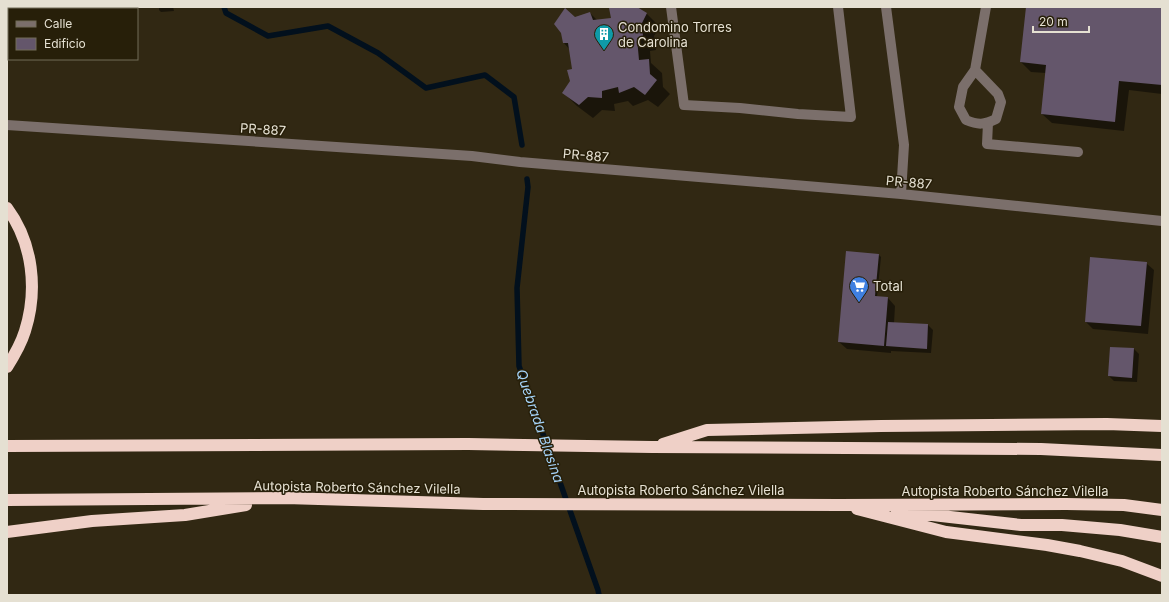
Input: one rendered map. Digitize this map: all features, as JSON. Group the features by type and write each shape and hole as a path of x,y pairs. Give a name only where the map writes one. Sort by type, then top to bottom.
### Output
{"highway":[{"path":"7,208 13,216 27,248 33,288 31,310 25,332 7,367"},
{"path":"652,447 707,430 1099,424 1162,426"},
{"path":"7,446 468,444 652,447 1040,449 1162,455"},
{"path":"7,532 92,521 185,515 286,498"},
{"name":"Autopista Roberto Sánchez Vilella","path":"7,500 286,498 483,504 1073,504 1124,505 1162,510"},
{"path":"840,505 1022,525 1062,525 1120,530 1162,537"},
{"path":"840,505 946,532 1047,545 1080,551 1122,561 1162,576"}],"street":[{"path":"671,7 684,104 851,117 838,7"},
{"path":"886,7 904,145 901,194"},
{"path":"975,70 998,94 1001,102 996,119 988,123 977,124 966,120 959,108 963,87 975,70 986,7"},
{"path":"988,123 987,144 1078,152"},
{"name":"PR-887","path":"7,125 472,156 528,163 901,194 1162,220"}],"building":[{"name":"Condomino Torres de Carolina","path":"637,7 647,13 642,23 643,37 637,38 639,60 649,59 650,74 657,80 645,95 634,87 619,93 618,87 602,91 602,98 588,97 579,105 562,93 570,81 567,70 572,69 568,43 563,43 561,33 554,24 565,8 575,17 590,12 593,20 611,18 609,8"},
{"path":"1026,7 1162,7 1162,85 1119,81 1115,122 1041,114 1046,65 1020,62"},
{"path":"846,251 879,254 875,296 888,297 884,346 838,342"},
{"path":"1090,257 1147,262 1141,326 1085,322"},
{"path":"888,322 928,324 927,349 886,346"},
{"path":"1110,347 1134,348 1132,378 1108,376"}],"waterway":[{"name":"Quebrada Blasina","path":"224,7 226,13 268,36 328,26 378,53 426,88 485,75 514,97 522,145"},
{"name":"Quebrada Blasina","path":"527,179 528,187 517,288 519,366 599,595"}],"place":[{"name":"Condomino Torres de Carolina","path":"604,51"},
{"name":"Total","path":"859,303"}]}
